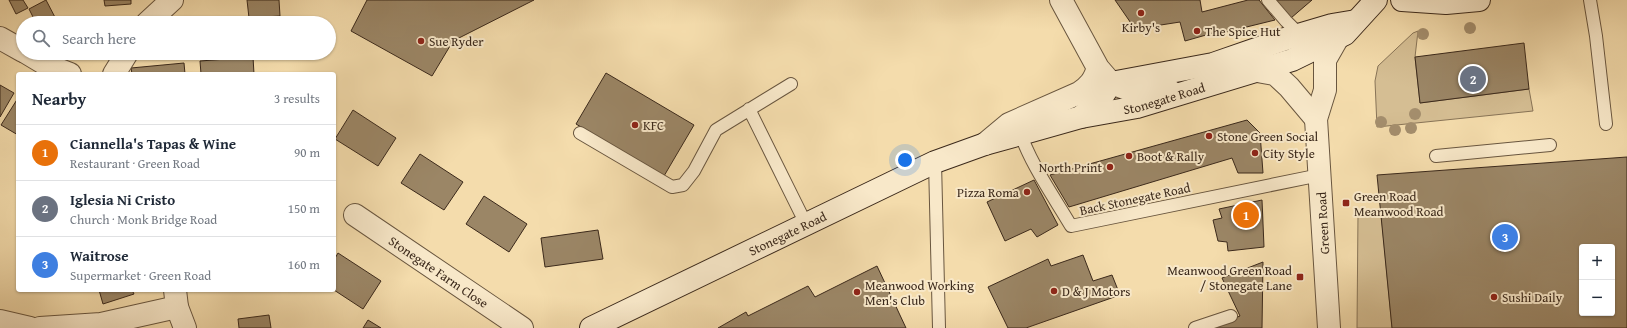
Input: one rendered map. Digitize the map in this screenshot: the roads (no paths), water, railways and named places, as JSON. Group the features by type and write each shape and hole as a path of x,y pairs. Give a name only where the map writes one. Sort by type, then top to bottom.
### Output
{"main road":[{"path":"155,16 172,0"},
{"path":"1061,0 1104,75"},
{"name":"Stonegate Road","path":"1018,128 1137,107 1292,60 1311,49 1337,39 1345,34 1376,0"},
{"path":"1402,0 1446,3 1479,0"},
{"name":"Stonegate Road","path":"1311,49 1332,25 1359,20"},
{"path":"0,38 16,47"},
{"name":"Stonegate Road","path":"591,328 935,162 985,144 1018,128 1079,93 1088,87 1095,79 1104,75 1187,70 1213,64 1288,38 1311,49"},
{"name":"Green Road","path":"1311,49 1325,90 1316,119 1329,328"},
{"path":"40,60 65,72"},
{"path":"115,72 123,60"},
{"path":"1251,72 1275,74 1289,87 1316,119"},
{"name":"Stonegate Road","path":"1104,75 1146,96 1251,72"},
{"name":"Stonegate Road","path":"1081,117 1102,97 1104,75"},
{"name":"Stonegate Farm Close","path":"355,215 522,328"},
{"path":"40,328 101,324 176,299 185,328"},
{"path":"0,321 30,328"}],"lane":[{"path":"1268,0 1311,49"},
{"path":"1590,0 1596,36 1606,124"},
{"path":"580,133 672,187 683,186 694,171 716,130 749,108 791,84"},
{"path":"749,108 806,224"},
{"name":"Back Stonegate Road","path":"1018,128 1047,187 1072,226 1320,175"},
{"path":"1436,156 1550,145"},
{"path":"935,162 938,328"},
{"path":"1195,328 1231,316"}],"place":[{"name":"Kirby's","path":"1141,13"},
{"name":"The Spice Hut","path":"1197,31"},
{"name":"Sue Ryder","path":"421,41"},
{"name":"Iglesia Ni Cristo","path":"1473,79"},
{"name":"KFC","path":"635,125"},
{"name":"Stone Green Social","path":"1209,136"},
{"name":"City Style","path":"1255,153"},
{"name":"Boot & Rally","path":"1129,156"},
{"name":"North Print","path":"1110,167"},
{"name":"Pizza Roma","path":"1027,192"},
{"name":"Green Road Meanwood Road","path":"1346,203"},
{"name":"Ciannella's Tapas & Wine","path":"1246,215"},
{"name":"Waitrose","path":"1505,237"},
{"name":"Meanwood Green Road / Stonegate Lane","path":"1300,277"},
{"name":"D & J Motors","path":"1054,291"},
{"name":"Meanwood Working Men's Club","path":"857,292"},
{"name":"Sushi Daily","path":"1494,297"}]}
